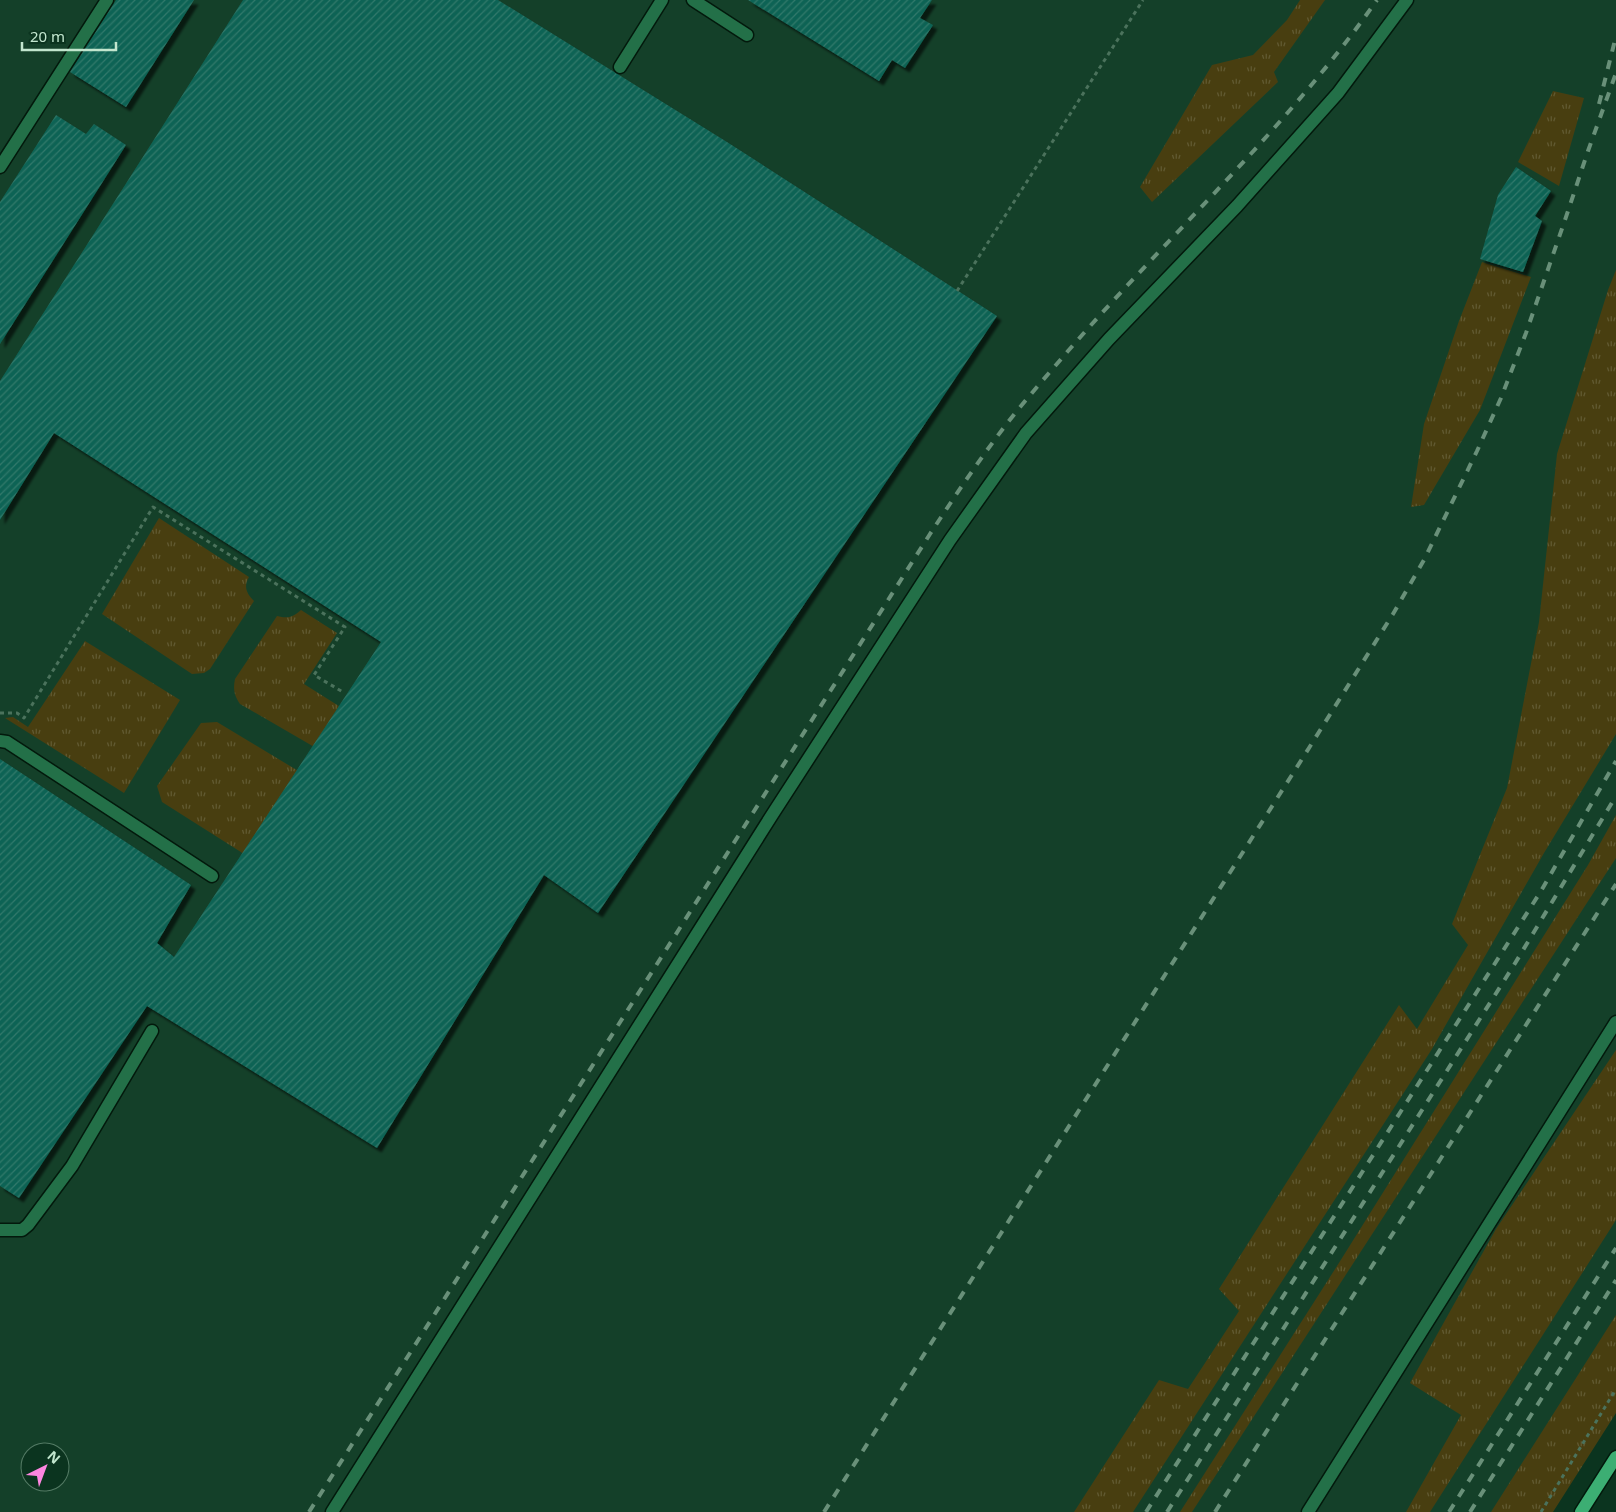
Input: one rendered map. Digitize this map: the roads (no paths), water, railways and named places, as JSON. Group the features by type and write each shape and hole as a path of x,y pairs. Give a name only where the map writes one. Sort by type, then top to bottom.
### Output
{"main road":[{"path":"1581,1512 1616,1457"}],"lane":[{"path":"0,167 107,0"},
{"path":"620,67 662,0"},
{"path":"693,0 747,35"},
{"path":"332,1512 772,815 956,532 1026,434 1109,339 1237,206 1338,93 1407,0"},
{"path":"0,740 7,742 212,876"},
{"path":"1308,1512 1616,1022"},
{"path":"0,1230 22,1230 28,1226 72,1166 152,1031"}],"railway":[{"path":"309,1512 930,534 979,462 1013,416 1068,351 1267,136 1305,92 1377,0"},
{"path":"1599,104 1616,36"},
{"path":"824,1512 1309,748 1393,614 1424,560 1501,398 1526,333 1616,73"},
{"path":"1146,1512 1541,891 1616,761"},
{"path":"1167,1512 1514,965 1616,796"},
{"path":"1215,1512 1616,884"},
{"path":"1449,1512 1616,1248"},
{"path":"1470,1512 1616,1280"}]}
